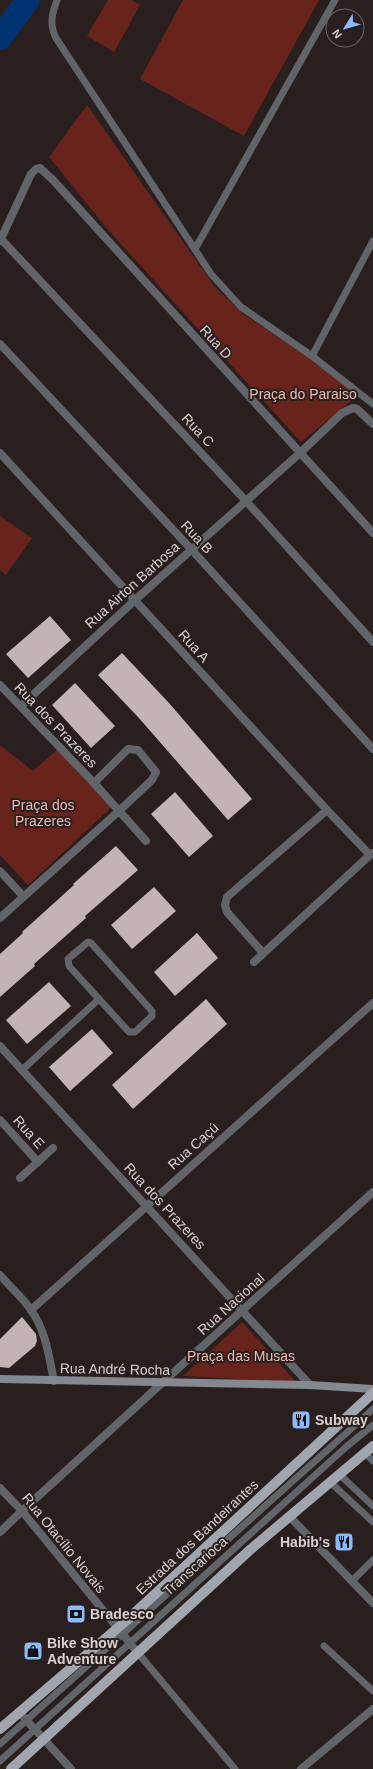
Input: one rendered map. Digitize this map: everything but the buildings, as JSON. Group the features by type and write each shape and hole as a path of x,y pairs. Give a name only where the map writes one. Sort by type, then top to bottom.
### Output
{"main road":[{"name":"Rua André Rocha","path":"0,1380 310,1385 373,1389"},
{"name":"Estrada dos Bandeirantes","path":"0,1729 23,1716 119,1632 373,1393"},
{"path":"11,1769 289,1516 369,1450"}],"street":[{"name":"Rua D","path":"0,240 30,174 36,169 40,168 373,533"},
{"name":"Rua C","path":"0,240 246,501 373,642"},
{"name":"Rua B","path":"0,344 191,549 373,749"},
{"name":"Rua Airton Barbosa","path":"21,706 134,600 300,453 342,413 353,408 361,412 373,424"},
{"name":"Rua A","path":"0,453 327,810 372,854 254,962"},
{"name":"Rua dos Prazeres","path":"0,684 120,810 146,841"},
{"name":"Rua dos Prazeres","path":"0,918 120,810 155,776 156,772 138,750 128,749 94,783"},
{"path":"263,953 227,912 225,905 227,898 327,810"},
{"path":"0,870 23,896"},
{"name":"Rua Caçú","path":"31,1310 373,1003"},
{"name":"Rua dos Prazeres","path":"0,1046 310,1385"},
{"name":"Rua E","path":"0,1120 38,1162"},
{"path":"20,1178 53,1148"},
{"name":"Rua Nacional","path":"0,1532 373,1192"},
{"path":"0,1275 31,1310 46,1343 54,1381"},
{"name":"Rua Otacílio Novais","path":"0,1488 22,1511 119,1632 138,1653"},
{"path":"289,1516 373,1604"},
{"path":"301,1769 373,1709"},
{"path":"23,1716 71,1769"}],"lane":[{"path":"57,0 51,16 51,24 56,38 211,274 241,307 312,356 373,404"},
{"path":"195,249 335,0"},
{"path":"312,356 373,240"},
{"path":"88,942 91,943 152,1011 152,1016 135,1032 129,1032 99,999 67,962 68,959 88,942"},
{"path":"22,1070 99,999"},
{"name":"Transcarioca","path":"119,1632 373,1410"},
{"name":"Transcarioca","path":"0,1761 34,1728 128,1643 346,1447 373,1425"},
{"path":"369,1450 373,1460"},
{"path":"334,1478 373,1506"},
{"path":"334,1478 373,1517"},
{"path":"334,1478 373,1522"},
{"path":"352,1581 373,1560"},
{"path":"324,1646 373,1690"},
{"path":"138,1653 235,1769"},
{"path":"0,1744 23,1716"}],"green space":[{"path":"108,0 131,0 140,5 114,52 87,36"},
{"path":"183,0 319,0 244,136 140,79"},
{"name":"Praça do Paraiso","path":"87,105 214,286 243,314 337,376 358,395 301,442 109,231 49,157"},
{"path":"0,516 32,538 6,575 0,570"},
{"name":"Praça dos Prazeres","path":"0,745 33,771 59,748 113,806 28,885 0,855"},
{"name":"Praça das Musas","path":"242,1322 296,1382 183,1376"}],"waterway":[{"path":"0,38 28,0"}],"place":[{"name":"Subway","path":"301,1420"},
{"name":"Habib's","path":"344,1542"},
{"name":"Bradesco","path":"76,1614"},
{"name":"Bike Show Adventure","path":"33,1651"}]}
